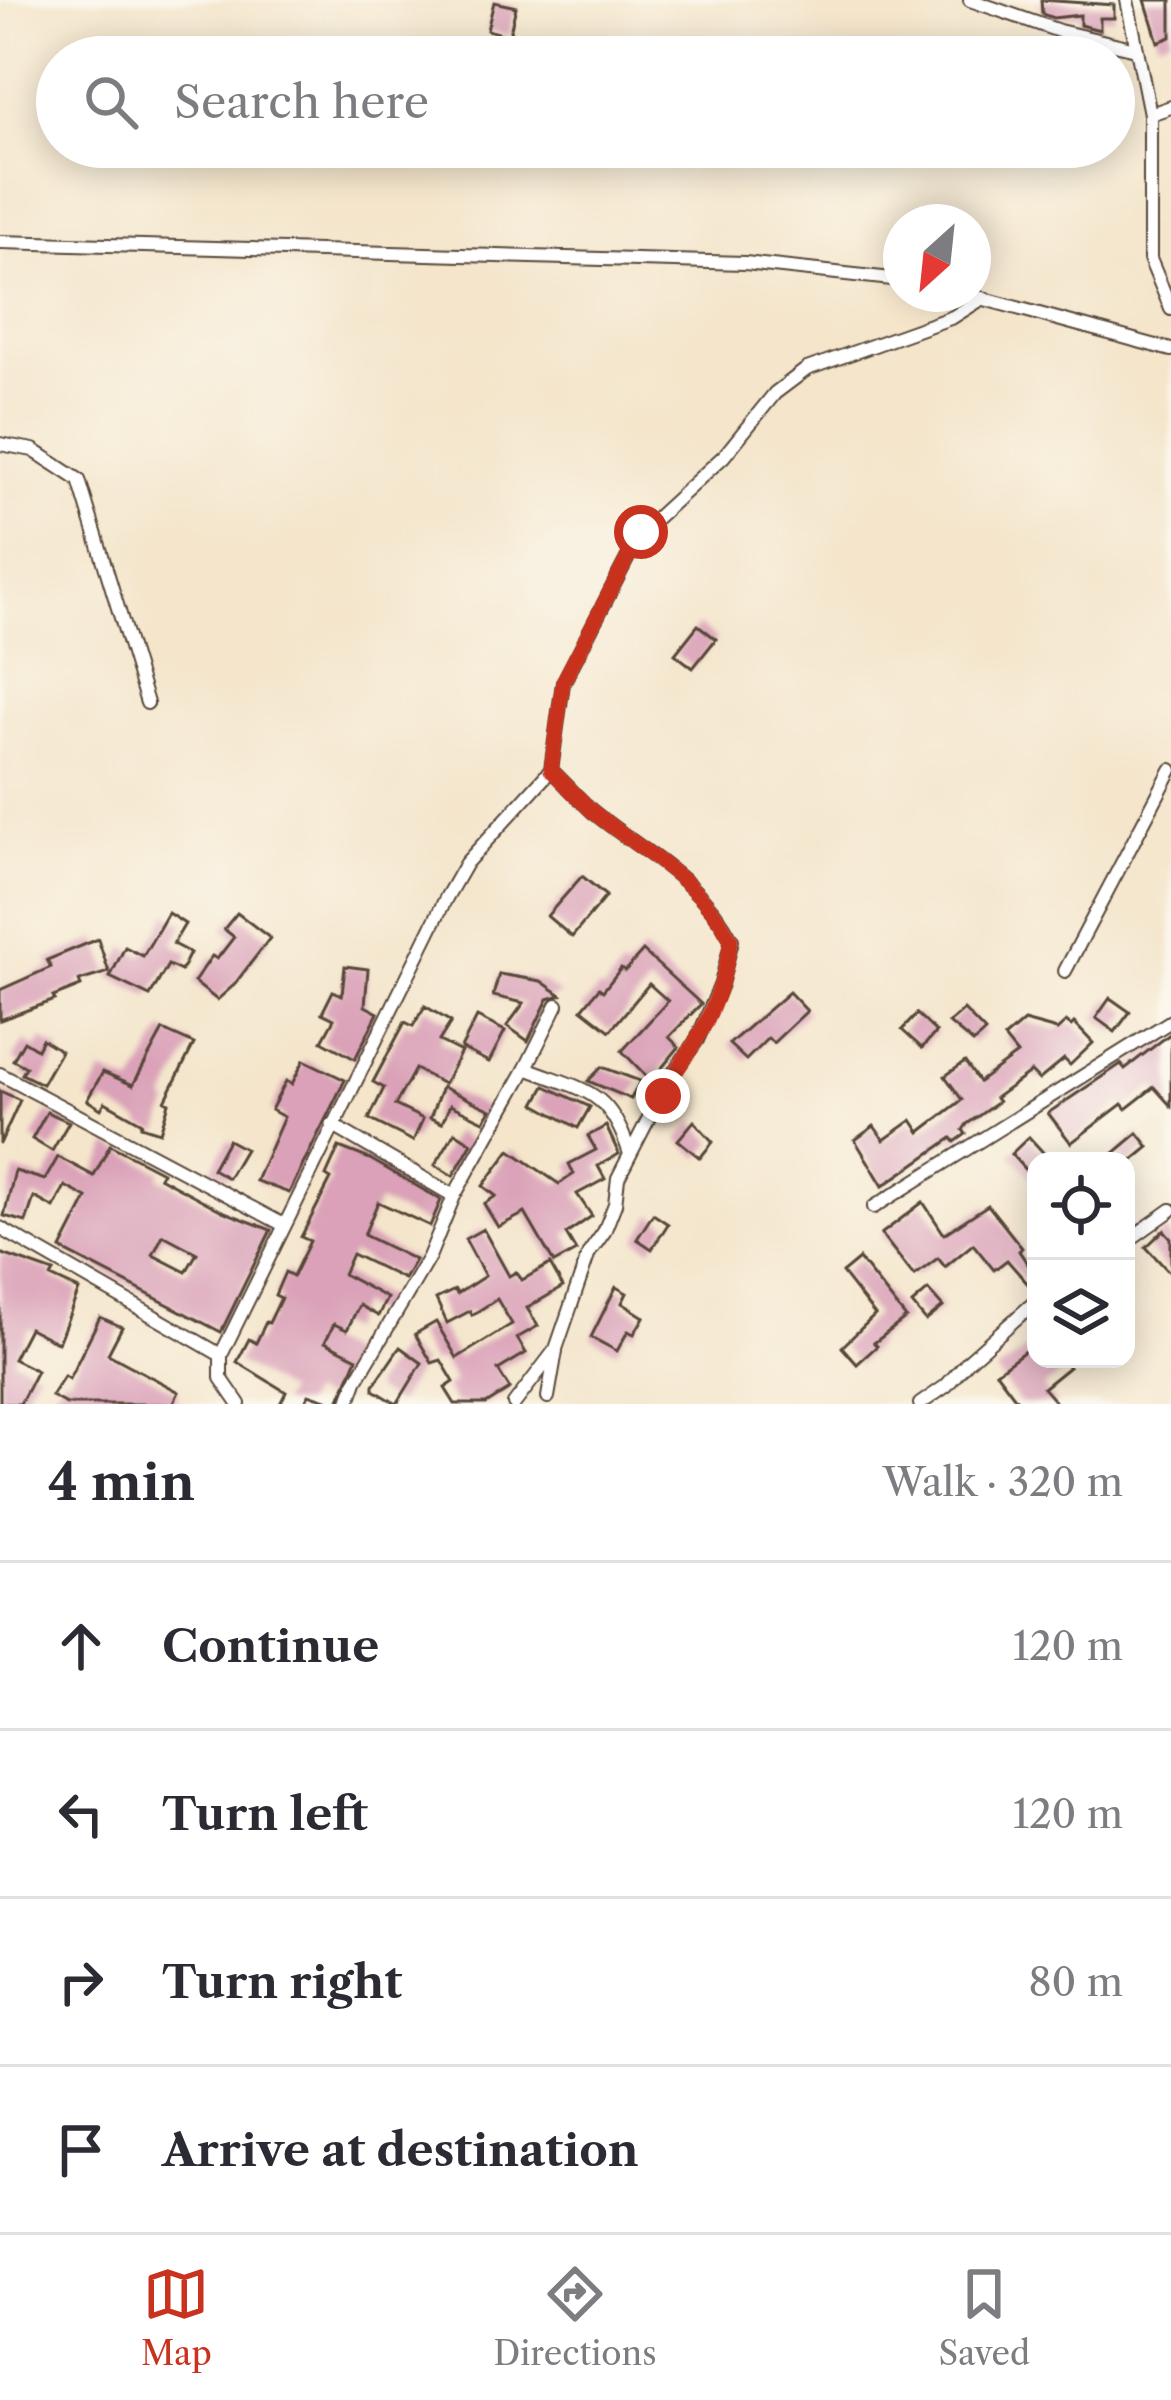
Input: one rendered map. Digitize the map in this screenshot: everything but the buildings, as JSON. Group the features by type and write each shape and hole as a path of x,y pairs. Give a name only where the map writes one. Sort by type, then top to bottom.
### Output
{"street":[{"path":"970,0 1079,36"},
{"path":"1126,0 1133,36"},
{"path":"1135,45 1150,114 1150,259 1171,309"},
{"path":"1150,114 1171,107"},
{"path":"0,242 745,263 883,278"},
{"path":"991,300 1171,350"},
{"path":"239,1404 221,1378 221,1355 466,863 551,770 563,682 641,532 724,456 790,379 961,312"},
{"path":"0,444 33,450 79,480 147,703"},
{"path":"528,1387 550,1400 556,1348 590,1253 615,1204 618,1178 669,1079 697,1040 722,984 731,940 702,896 675,869 591,810 551,770"},
{"path":"1065,971 1165,798 1171,770"},
{"path":"348,1404 356,1381 429,1258 454,1196 557,1006"},
{"path":"874,1207 1171,1021"},
{"path":"526,1068 600,1098 620,1122 629,1151"},
{"path":"0,1074 284,1225"},
{"path":"332,1126 454,1196"},
{"path":"1135,1236 1171,1210"},
{"path":"0,1228 221,1355"},
{"path":"920,1404 946,1386 1027,1309"},
{"path":"514,1404 556,1348"}],"route":[{"path":"641,532 563,682 551,770 591,810 675,869 702,896 731,940 722,984 697,1040 669,1079 663,1096"}]}
